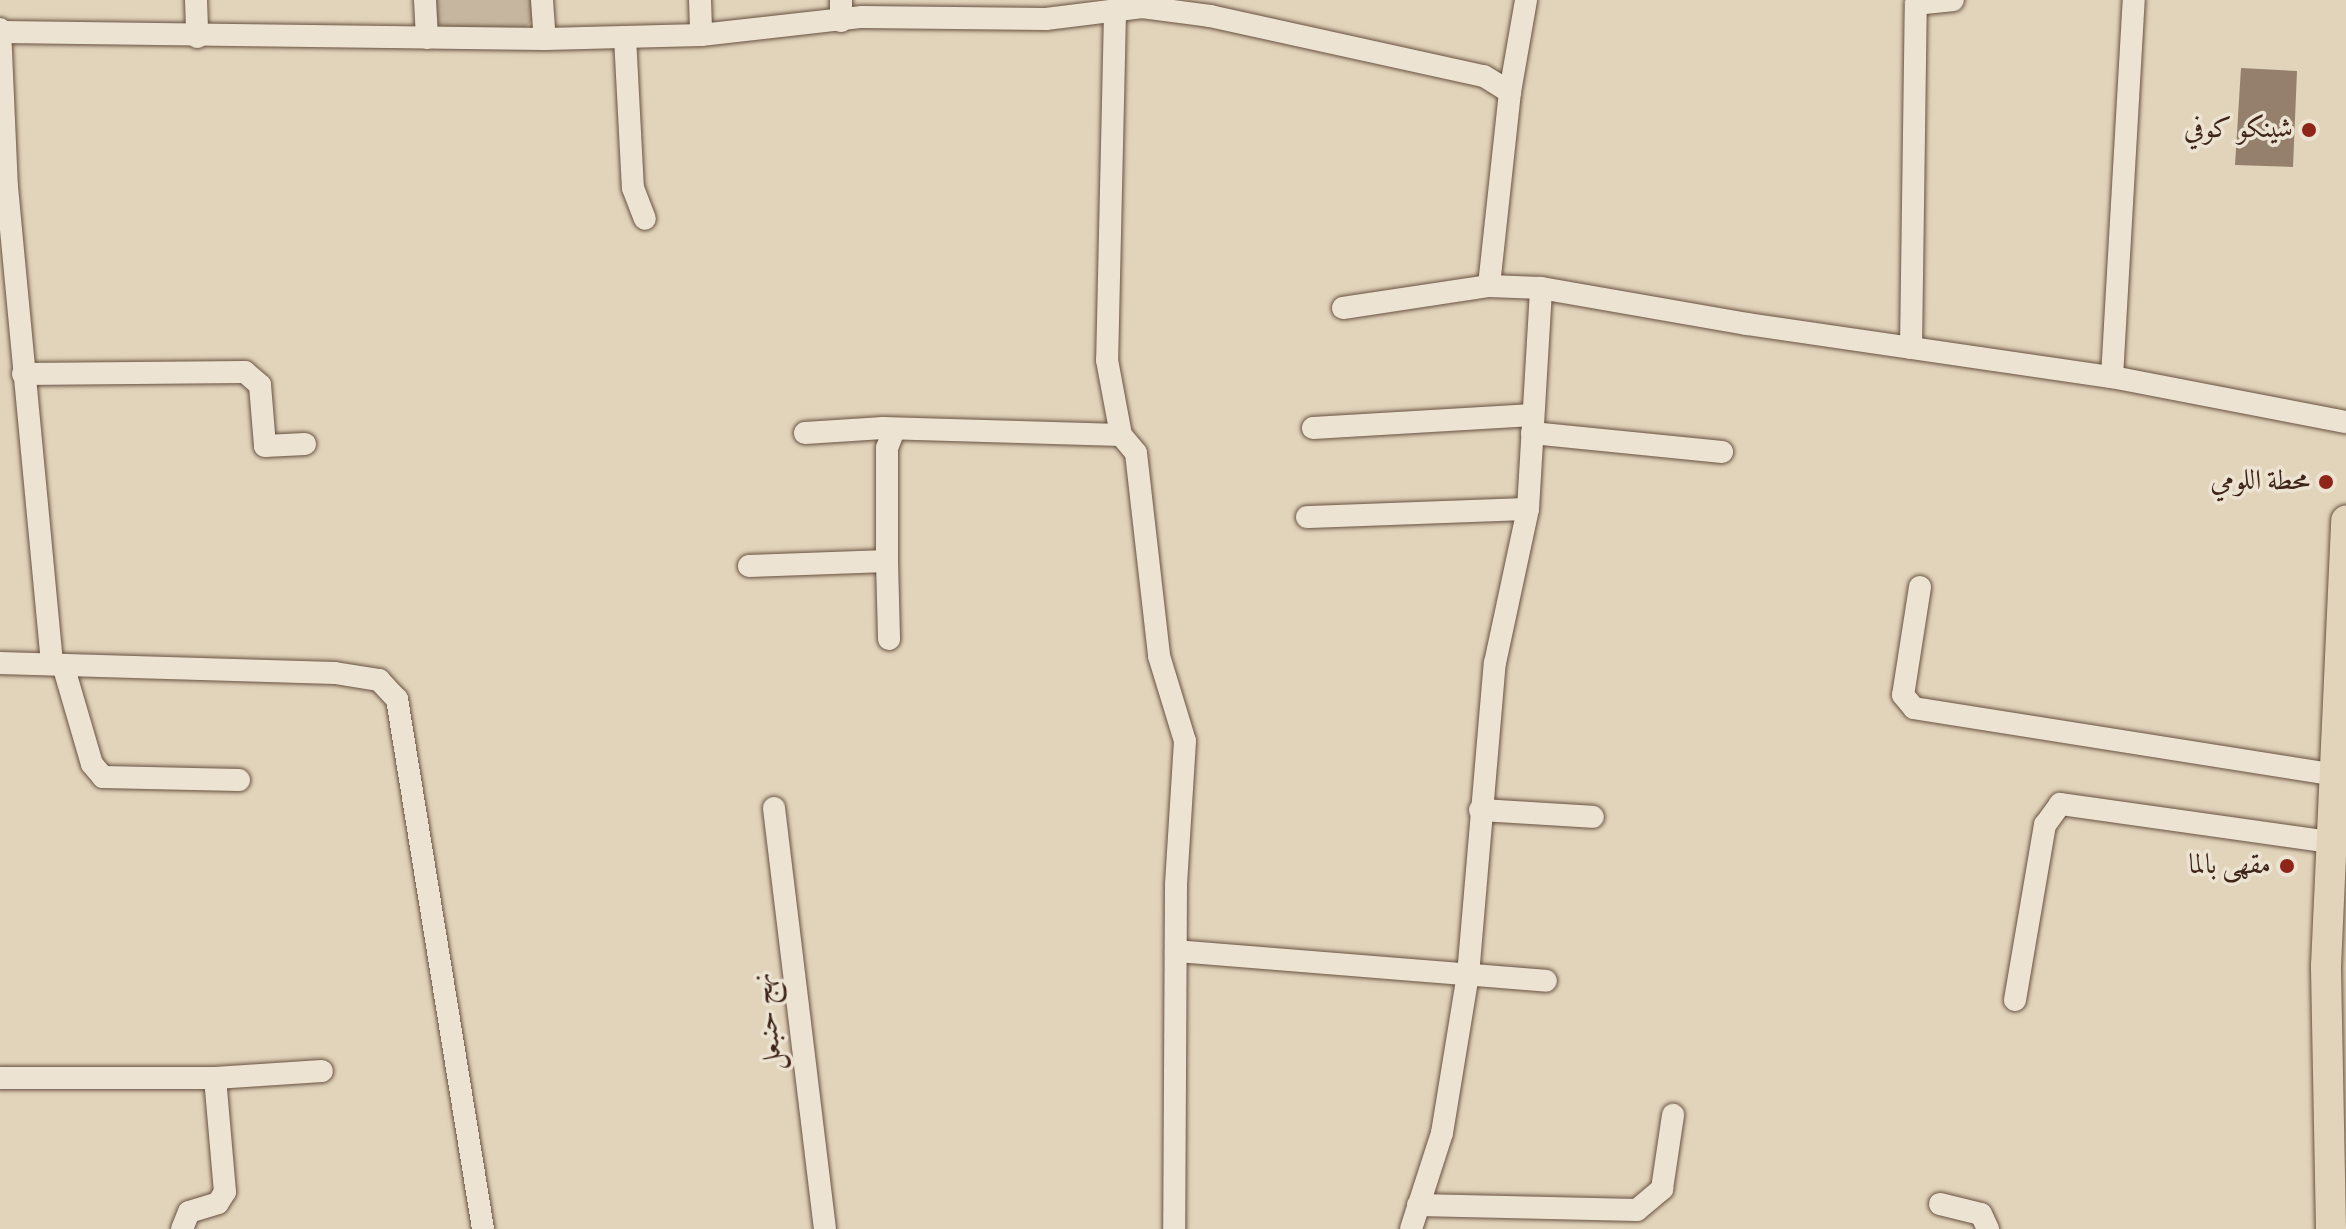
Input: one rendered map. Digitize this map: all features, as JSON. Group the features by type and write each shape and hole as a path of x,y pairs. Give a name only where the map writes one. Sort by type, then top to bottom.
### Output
{"main road":[{"path":"2331,1229 2336,966 2332,842 2346,520"}],"street":[{"path":"196,0 197,37"},
{"path":"425,0 427,38"},
{"path":"542,0 545,39"},
{"path":"700,0 701,35"},
{"path":"1489,286 1510,92 1526,0"},
{"path":"1911,348 1915,2 1953,0"},
{"path":"2112,377 2134,0"},
{"path":"239,780 103,777 92,764 58,664 23,374 7,187 1,30 197,37 545,39 701,35 841,11 1115,13 1142,7 1210,16 1484,76 1510,92"},
{"path":"1115,13 1107,360 1121,435 1136,453 1159,656 1185,741 1176,951 1174,1229"},
{"path":"625,37 633,188 645,219"},
{"path":"1343,308 1489,286 1541,288 2112,377 2346,422"},
{"path":"1411,1229 1442,1133 1468,975 1495,663 1528,509 1541,288"},
{"path":"23,374 245,372 260,385 265,446 305,444"},
{"path":"1313,428 1533,424 1722,452"},
{"path":"805,433 894,430 1121,435"},
{"path":"889,639 887,448 894,430"},
{"path":"1307,517 1528,509"},
{"path":"749,566 887,561"},
{"path":"1920,587 1903,695 1914,708 2336,775"},
{"path":"0,663 335,673 379,680 397,699 483,1229"},
{"path":"2015,1000 2045,825 2060,804 2332,842"},
{"name":"نهج حنبعل","path":"774,808 825,1229"},
{"path":"1480,810 1593,817"},
{"path":"1176,951 1546,981"},
{"path":"0,1078 215,1078 322,1071"},
{"path":"182,1229 189,1212 218,1203 225,1192 215,1078"},
{"path":"1418,1205 1637,1210 1662,1189 1673,1115"},
{"path":"1940,1204 1981,1214 1988,1229"}],"shaded area":[{"path":"432,0 535,0 537,15 526,27 444,27 433,21"}],"building":[{"path":"2241,68 2297,71 2293,167 2235,165"}],"place":[{"name":"شينكو كوفي","path":"2309,130"},
{"name":"محطة اللومي","path":"2326,482"},
{"name":"مقهى بالما","path":"2287,866"}]}
